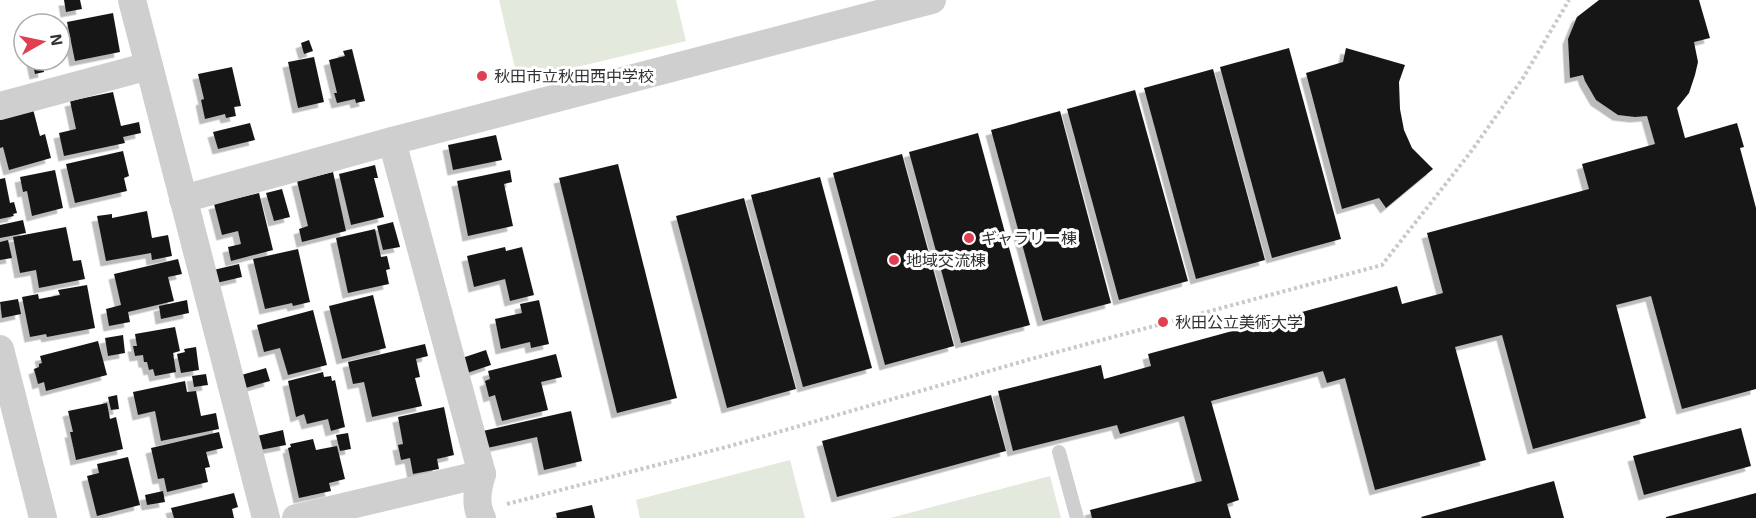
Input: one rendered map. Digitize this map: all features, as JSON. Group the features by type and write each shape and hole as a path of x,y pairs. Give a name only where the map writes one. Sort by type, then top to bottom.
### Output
{"street":[{"path":"132,0 266,518"},
{"path":"183,199 392,141 932,0"},
{"path":"0,106 149,66"},
{"path":"392,141 482,474 477,490 480,515"},
{"path":"0,349 43,518"},
{"path":"296,518 482,474"}],"lane":[{"path":"1059,452 1077,518"}],"path":[{"path":"480,515 730,446 1031,358 1382,266 1490,125 1523,78 1569,0"}],"shaded area":[{"path":"499,0 676,0 686,41 518,81"},
{"path":"790,460 805,518 640,518 636,500"},
{"path":"1050,476 1061,518 890,518"}],"building":[{"path":"64,0 80,0 82,9 66,12"},
{"path":"1599,0 1699,0 1710,38 1694,42 1698,62 1695,75 1689,93 1677,108 1685,138 1737,123 1744,147 1740,148 1756,208 1756,389 1682,409 1651,296 1616,305 1646,418 1533,449 1502,335 1455,347 1486,460 1375,490 1345,378 1327,383 1323,371 1211,401 1239,500 1227,504 1231,518 1092,518 1090,510 1202,481 1184,416 1120,434 1117,425 1013,451 998,391 1101,365 1104,379 1151,366 1148,354 1397,286 1402,304 1443,293 1427,233 1589,189 1582,164 1655,144 1647,116 1618,115 1596,100 1583,75 1570,78 1568,39 1577,17"},
{"path":"113,13 120,52 75,61 72,46 72,21"},
{"path":"309,40 313,51 304,54 301,43"},
{"path":"1289,48 1341,239 1272,258 1220,67"},
{"path":"1346,48 1405,65 1399,82 1400,109 1404,130 1412,148 1433,169 1386,208 1379,198 1342,209 1306,73 1343,62"},
{"path":"352,49 365,101 356,103 355,99 337,103 334,93 337,93 329,60 345,56 343,51"},
{"path":"314,57 324,102 298,108 288,62"},
{"path":"232,67 241,106 234,107 236,116 226,118 225,114 205,119 201,100 204,99 198,74"},
{"path":"1213,69 1265,260 1196,279 1144,88"},
{"path":"1135,90 1188,281 1119,300 1067,109"},
{"path":"113,92 121,126 139,122 141,133 123,137 125,143 64,156 59,133 76,129 70,101"},
{"path":"33,109 40,136 45,134 51,158 9,170 3,147 0,148 0,118"},
{"path":"1060,111 1111,303 1043,321 991,130"},
{"path":"250,123 255,140 218,149 213,132"},
{"name":"ギャラリー棟","path":"978,133 1030,325 961,343 909,152"},
{"path":"496,135 502,160 453,170 448,145"},
{"path":"123,151 129,176 124,178 127,191 75,203 66,164"},
{"name":"地域交流棟","path":"902,154 954,346 885,365 833,173"},
{"path":"618,164 677,398 617,413 559,178"},
{"path":"375,165 378,178 374,178 384,217 351,225 339,174"},
{"path":"55,170 63,208 32,216 27,191 23,192 20,177"},
{"path":"510,170 512,182 504,184 513,226 468,236 457,181"},
{"path":"333,172 346,231 302,242 299,229 308,226 297,181"},
{"path":"820,177 872,368 803,387 751,195"},
{"path":"5,178 10,203 14,202 17,213 13,214 14,216 0,219 0,179"},
{"path":"282,189 290,217 274,221 266,193"},
{"path":"259,193 273,250 231,261 228,247 241,244 238,231 222,235 214,204"},
{"path":"744,198 796,389 727,408 676,216"},
{"path":"147,211 152,238 168,235 172,256 152,260 151,253 106,261 97,216 112,214 112,218"},
{"path":"23,220 26,233 0,238 0,225"},
{"path":"393,222 400,247 383,250 377,226"},
{"path":"66,227 73,261 81,260 85,279 39,288 36,270 20,273 13,237"},
{"path":"375,229 381,257 387,256 390,269 386,270 389,284 348,293 336,238"},
{"path":"8,240 12,258 0,260 0,242"},
{"path":"505,247 506,251 522,247 534,295 510,301 505,279 474,287 467,256"},
{"path":"298,249 310,302 265,309 253,259"},
{"path":"178,259 182,274 168,277 174,301 128,312 130,322 109,326 106,309 121,305 114,274"},
{"path":"239,264 242,277 212,284 209,271"},
{"path":"87,285 95,328 47,337 46,334 30,337 22,297 38,294 39,299 60,295 58,290"},
{"path":"373,295 386,348 342,359 329,306"},
{"path":"18,299 21,314 2,318 0,302"},
{"path":"187,300 189,313 161,319 159,306"},
{"path":"539,300 549,344 531,348 530,342 501,349 495,319 522,313 520,304"},
{"path":"313,310 327,365 288,375 280,348 264,352 257,325"},
{"path":"175,327 180,351 173,353 176,372 155,376 153,369 149,370 147,362 144,362 143,355 135,356 133,346 137,346 135,334"},
{"path":"123,335 125,353 108,356 105,338"},
{"path":"98,341 107,375 46,391 44,382 38,384 34,369 42,363 40,356"},
{"path":"425,344 428,356 416,359 420,377 415,378 422,406 372,417 364,382 353,384 348,362"},
{"path":"196,347 199,370 181,373 177,354 185,352 184,349"},
{"path":"486,350 491,365 467,373 462,358"},
{"path":"556,354 562,377 541,382 548,410 502,421 495,395 489,397 485,381 490,379 488,371"},
{"path":"266,368 270,381 242,389 238,376"},
{"path":"323,372 324,377 331,376 332,381 335,380 345,427 331,431 328,419 307,424 304,414 296,417 288,381"},
{"path":"206,374 208,385 194,387 192,376"},
{"path":"185,381 187,392 196,391 201,416 216,413 219,429 161,441 155,411 138,415 133,392"},
{"path":"117,395 119,409 111,410 108,397"},
{"path":"991,395 1006,451 837,497 822,441"},
{"path":"107,403 110,419 116,417 123,449 76,460 68,411"},
{"path":"444,407 454,455 437,459 439,469 413,474 410,458 401,460 398,445 403,444 398,417"},
{"path":"571,411 582,461 544,470 537,437 487,448 483,431"},
{"path":"1741,428 1751,466 1644,495 1633,456"},
{"path":"283,430 286,445 260,450 257,436"},
{"path":"219,432 223,448 206,452 210,467 205,468 208,482 167,492 164,478 158,479 151,448"},
{"path":"348,433 351,449 340,451 336,435"},
{"path":"313,439 316,450 337,446 345,479 329,483 331,491 299,498 288,448 291,447 290,444"},
{"path":"128,457 140,505 97,516 87,476 99,473 97,464"},
{"path":"1554,481 1564,518 1421,517"},
{"path":"163,491 165,502 147,505 145,495"},
{"path":"234,493 238,507 232,509 234,518 174,518 171,508"},
{"path":"1756,493 1756,518 1666,518 1666,517"},
{"path":"592,505 595,518 557,518 556,513"}],"place":[{"name":"秋田市立秋田西中学校","path":"482,76"},
{"name":"ギャラリー棟","path":"969,238"},
{"name":"地域交流棟","path":"894,260"},
{"name":"秋田公立美術大学","path":"1163,322"}]}
